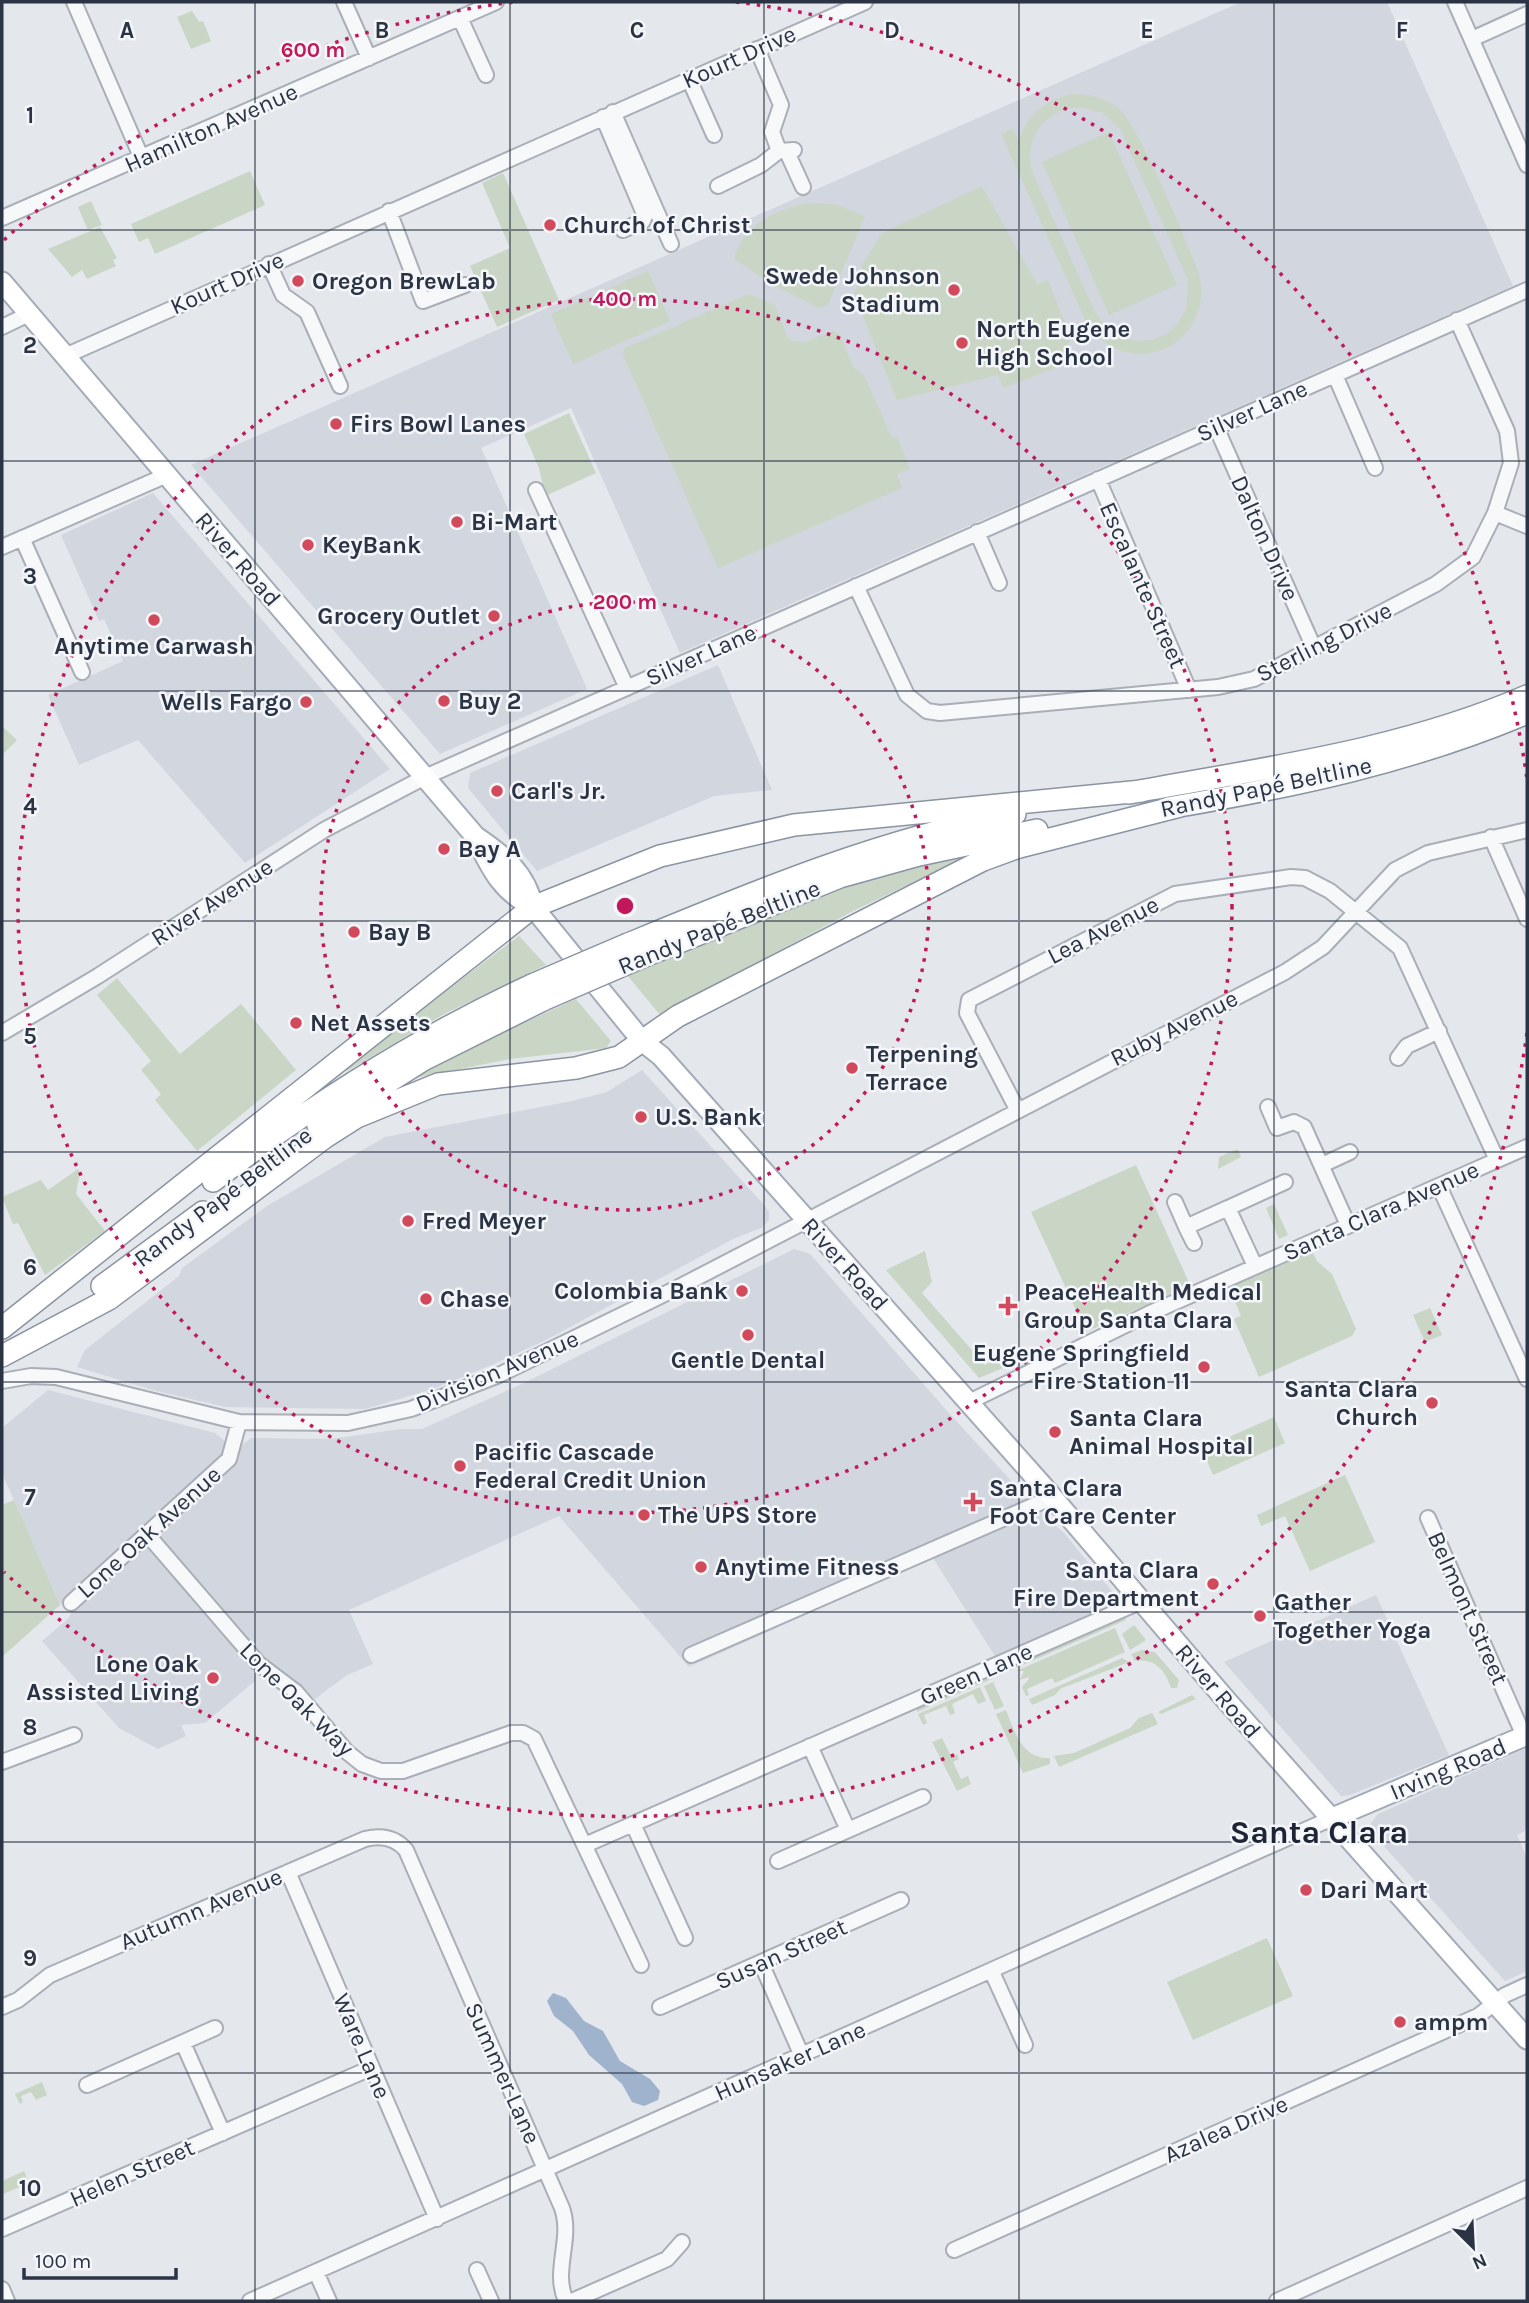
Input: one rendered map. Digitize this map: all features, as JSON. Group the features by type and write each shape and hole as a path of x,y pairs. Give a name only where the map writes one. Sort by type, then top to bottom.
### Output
{"highway":[{"name":"Randy Papé Beltline","path":"2,1330 107,1262 267,1140 354,1080 449,1025 538,992 634,951 783,880 904,840 989,819 1285,767 1378,746 1495,710 1527,696"},
{"name":"Randy Papé Beltline","path":"634,951 853,873 992,838 1292,787 1387,762 1527,713"},
{"path":"2,1330 533,907 660,856 794,825 1142,790"},
{"path":"2,1355 109,1299 357,1117 438,1084 600,1063 624,1055 678,1016 984,859 1019,847 1180,806"},
{"name":"Randy Papé Beltline","path":"2,1355 118,1275 344,1108 538,992"}],"main road":[{"name":"River Road","path":"2,282 475,836 505,857 529,887 533,907 642,1041 657,1067 745,1152 969,1402 1330,1819 1527,2039"},
{"name":"Irving Road","path":"1330,1819 1526,1736"}],"street":[{"path":"74,2 142,159"},
{"path":"344,2 369,58"},
{"name":"Hamilton Avenue","path":"2,218 460,18 475,6 496,2"},
{"name":"Kourt Drive","path":"65,356 865,2"},
{"path":"1455,2 1527,165"},
{"path":"1472,39 1527,14"},
{"path":"460,18 486,75"},
{"path":"757,49 781,105 772,132 787,151 803,187"},
{"path":"689,79 714,135"},
{"path":"608,115 645,216 643,221 624,230"},
{"path":"608,115 671,244"},
{"path":"718,186 787,151"},
{"path":"388,211 423,301 465,285"},
{"path":"269,264 283,295 307,312 340,386"},
{"name":"Silver Lane","path":"425,777 1527,290"},
{"path":"2,327 29,314"},
{"name":"Sterling Drive","path":"856,586 908,695 927,711 940,713 1189,690 1254,679 1461,568 1480,546 1509,475 1511,445 1457,320"},
{"path":"1335,375 1375,468"},
{"name":"Dalton Drive","path":"1216,427 1314,648"},
{"path":"2,547 167,475"},
{"name":"Escalante Street","path":"1098,479 1189,690"},
{"path":"536,490 627,688"},
{"path":"1495,513 1527,526"},
{"path":"977,532 999,583"},
{"path":"22,538 82,672"},
{"name":"River Avenue","path":"2,1033 98,976 313,837 425,777"},
{"name":"Ruby Avenue","path":"806,1220 1285,972 1323,947 1382,881 1410,861 1491,837 1527,830"},
{"path":"1491,837 1527,919"},
{"name":"Lea Avenue","path":"1017,1109 967,1013 967,1004 974,997 1181,892 1298,877 1322,885 1356,911"},
{"path":"1356,911 1400,948 1497,1160"},
{"path":"1398,1058 1411,1043 1439,1031"},
{"path":"1268,1107 1278,1128 1291,1122 1303,1125 1348,1225"},
{"name":"Santa Clara Avenue","path":"969,1402 1122,1326 1527,1147"},
{"path":"1322,1165 1350,1152"},
{"path":"1186,1227 1285,1182"},
{"path":"1439,1186 1527,1379"},
{"path":"1175,1202 1194,1243"},
{"path":"1228,1208 1255,1266"},
{"name":"Division Avenue","path":"2,1381 31,1376 66,1378 239,1422 348,1423 433,1402 499,1375 680,1287 806,1220"},
{"name":"Lone Oak Avenue","path":"71,1603 229,1459 239,1422"},
{"path":"691,1655 1053,1497"},
{"name":"Belmont Street","path":"1428,1518 1526,1736"},
{"name":"Lone Oak Way","path":"147,1534 259,1664 296,1692 357,1761 380,1771 403,1771 510,1733 526,1734 541,1749 641,1965"},
{"name":"Green Lane","path":"585,1845 1142,1601"},
{"path":"2,1762 74,1735"},
{"path":"810,1746 848,1830"},
{"path":"778,1861 923,1797"},
{"name":"Hunsaker Lane","path":"250,2301 1330,1819"},
{"path":"633,1824 685,1938"},
{"name":"Autumn Avenue","path":"2,2007 18,2000 50,1975 370,1838 393,1840 405,1850"},
{"name":"Summer Lane","path":"405,1850 566,2222 560,2278 566,2301"},
{"name":"Ware Lane","path":"288,1872 437,2219"},
{"name":"Susan Street","path":"660,2007 901,1900"},
{"path":"761,1963 802,2056"},
{"path":"992,1972 1025,2045"},
{"name":"Azalea Drive","path":"954,2250 1478,2016 1527,1985"},
{"path":"87,2085 215,2028"},
{"name":"Helen Street","path":"183,2043 223,2133"},
{"name":"Helen Street","path":"2,2230 371,2068"},
{"path":"1276,2301 1527,2188"},
{"path":"572,2301 667,2259 682,2242"},
{"path":"477,2270 491,2301"},
{"path":"316,2272 329,2301"},
{"path":"2,2289 7,2301"}],"shaded area":[{"name":"North Eugene High School","path":"1241,2 1387,2 1513,286 680,653 571,408 481,448 587,689 440,754 191,465"},
{"path":"153,493 390,769 245,863 138,740 79,765 48,695 123,661 104,619 99,621 61,535"},
{"path":"718,665 772,790 714,796 537,871 468,788 470,773"},
{"path":"642,1070 765,1206 769,1212 769,1220 761,1228 733,1239 546,1340 494,1364 433,1389 365,1409 226,1407 156,1391 77,1367 85,1350 179,1276 182,1268 267,1206 385,1137 607,1092"},
{"path":"794,1249 810,1254 948,1412 1038,1510 1064,1533 1116,1596 1115,1607 998,1661 933,1558 689,1667 559,1516 349,1610 373,1664 347,1675 315,1699 270,1670 157,1536 235,1461 241,1446 251,1438 331,1439 401,1429 422,1429 526,1382"},
{"path":"48,1390 215,1433 226,1442 224,1454 60,1605 2,1473 2,1428"},
{"path":"146,1544 152,1546 248,1659 256,1680 205,1723 181,1725 186,1736 158,1749 119,1728 42,1641 68,1619 77,1602"},
{"path":"1376,1595 1449,1755 1350,1795 1341,1796 1224,1662"},
{"path":"1527,1748 1527,1830 1517,1835 1527,1858 1527,1971 1505,1981 1373,1834 1371,1823 1378,1814"}],"green space":[{"path":"192,11 199,22 203,21 211,41 191,49 177,17"},
{"path":"1072,94 1090,96 1107,101 1118,108 1138,137 1185,240 1200,277 1200,302 1194,322 1181,338 1165,349 1145,354 1125,352 1106,343 1088,326 1001,134 1013,129 1019,141 1032,116 1045,105","holes":["1081,107 1103,113 1120,129 1188,280 1186,310 1167,334 1152,340 1122,338 1109,330 1095,312 1031,169 1031,145 1035,135 1049,118 1058,112"]},
{"path":"1109,132 1177,285 1109,315 1042,162"},
{"path":"250,171 265,205 155,254 148,238 139,242 131,224"},
{"path":"503,173 559,300 497,327 470,266 510,248 482,183"},
{"name":"Swede Johnson Stadium","path":"982,186 1037,284 1048,280 1071,338 1058,367 1003,388 998,375 897,400 854,295 863,263 882,233"},
{"path":"91,201 102,225 88,230 78,207"},
{"path":"815,203 838,205 865,216 828,305 819,308 775,286 734,259 745,236 766,219 790,207"},
{"path":"100,227 117,258 113,260 116,266 87,279 82,270 72,277 48,249"},
{"path":"648,271 670,321 573,364 551,314"},
{"path":"749,294 775,305 788,339 803,343 833,331 839,334 854,368 864,375 891,436 897,437 910,468 897,474 902,488 718,568 623,355 625,348"},
{"path":"569,413 596,473 545,496 539,468 524,434"},
{"path":"3,727 17,740 2,755 2,729"},
{"path":"973,850 974,853 853,911 660,1015 627,975 720,933 845,886"},
{"path":"519,936 546,965 446,1013 347,1071 344,1067"},
{"path":"117,978 180,1054 241,1004 296,1070 197,1151 155,1100 161,1094 141,1070 151,1061 97,995"},
{"path":"576,999 611,1041 606,1048 510,1059 410,1079 440,1061"},
{"path":"1238,1149 1241,1157 1218,1169 1219,1157"},
{"path":"1136,1165 1190,1285 1086,1332 1031,1212"},
{"path":"78,1169 80,1172 76,1194 105,1231 45,1275 18,1223 13,1224 2,1197 41,1180 48,1190"},
{"path":"1274,1204 1288,1235 1279,1239 1266,1208"},
{"path":"925,1251 932,1282 922,1293 985,1365 1000,1356 1008,1366 979,1378 886,1270"},
{"path":"1312,1251 1317,1261 1332,1274 1356,1329 1352,1336 1259,1377 1234,1319 1241,1316 1229,1288"},
{"path":"1430,1308 1442,1335 1425,1342 1413,1315"},
{"path":"1274,1417 1285,1443 1213,1475 1202,1449"},
{"path":"1345,1475 1375,1542 1310,1571 1285,1516 1261,1526 1257,1515"},
{"path":"14,1500 60,1605 2,1657 2,1505"},
{"path":"1125,1617 1126,1620 1009,1671 1012,1665 1023,1659"},
{"path":"1134,1625 1146,1640 1130,1650 1122,1634"},
{"path":"1115,1628 1125,1652 1055,1683 1052,1678 1027,1689 1029,1695 1026,1696 1022,1687 1029,1679 1020,1680 1024,1671 1016,1671"},
{"path":"1142,1650 1155,1652 1179,1680 1177,1688 1171,1688 1166,1676 1154,1663 1135,1661 1131,1654"},
{"path":"1122,1658 1129,1662 1060,1689 1055,1695 1032,1705 1029,1699"},
{"path":"987,1675 992,1679 917,1712 917,1706 980,1681"},
{"path":"993,1682 1004,1706 995,1710 984,1686"},
{"path":"980,1687 986,1701 978,1704 973,1694 952,1704 955,1713 950,1715 946,1706 924,1715 927,1723 923,1725 918,1714"},
{"path":"1192,1695 1196,1699 1161,1714 1158,1712"},
{"path":"1006,1710 1021,1743 1033,1754 1050,1758 1050,1764 1023,1773 996,1714"},
{"path":"1152,1713 1158,1724 1059,1767 1054,1756 1074,1753 1130,1728 1139,1718"},
{"path":"942,1738 951,1756 957,1754 959,1759 953,1762 961,1779 968,1776 971,1784 957,1791 932,1742"},
{"path":"1267,1938 1293,1996 1193,2040 1167,1982"},
{"path":"42,2082 47,2095 36,2100 31,2092 21,2096 23,2102 20,2104 15,2094"},
{"path":"24,2171 29,2183 3,2194 2,2181"}],"water":[{"path":"553,1993 566,1998 584,2021 603,2031 620,2061 650,2079 660,2091 658,2100 644,2106 632,2102 622,2084 589,2055 573,2031 554,2016 547,2001"}],"place":[{"name":"Church of Christ","path":"550,225"},
{"name":"Oregon BrewLab","path":"298,281"},
{"name":"Swede Johnson Stadium","path":"954,290"},
{"name":"North Eugene High School","path":"962,343"},
{"name":"Firs Bowl Lanes","path":"336,424"},
{"name":"Bi-Mart","path":"457,522"},
{"name":"KeyBank","path":"308,545"},
{"name":"Grocery Outlet","path":"494,616"},
{"name":"Anytime Carwash","path":"154,620"},
{"name":"Buy 2","path":"444,701"},
{"name":"Wells Fargo","path":"306,702"},
{"name":"Carl's Jr.","path":"497,791"},
{"name":"Bay A","path":"444,849"},
{"name":"Bay B","path":"354,932"},
{"name":"Net Assets","path":"296,1023"},
{"name":"Terpening Terrace","path":"852,1068"},
{"name":"U.S. Bank","path":"641,1117"},
{"name":"Fred Meyer","path":"408,1221"},
{"name":"Colombia Bank","path":"742,1291"},
{"name":"Chase","path":"426,1299"},
{"name":"PeaceHealth Medical Group Santa Clara","path":"1008,1306"},
{"name":"Gentle Dental","path":"748,1335"},
{"name":"Eugene Springfield Fire Station 11","path":"1204,1367"},
{"name":"Santa Clara Church","path":"1432,1403"},
{"name":"Santa Clara Animal Hospital","path":"1055,1432"},
{"name":"Pacific Cascade Federal Credit Union","path":"460,1466"},
{"name":"Santa Clara Foot Care Center","path":"973,1502"},
{"name":"The UPS Store","path":"644,1515"},
{"name":"Anytime Fitness","path":"701,1567"},
{"name":"Santa Clara Fire Department","path":"1213,1584"},
{"name":"Gather Together Yoga","path":"1260,1616"},
{"name":"Lone Oak Assisted Living","path":"213,1678"},
{"name":"Dari Mart","path":"1306,1890"},
{"name":"ampm","path":"1400,2022"}],"district":[{"name":"Santa Clara","path":"1319,1832"}]}
